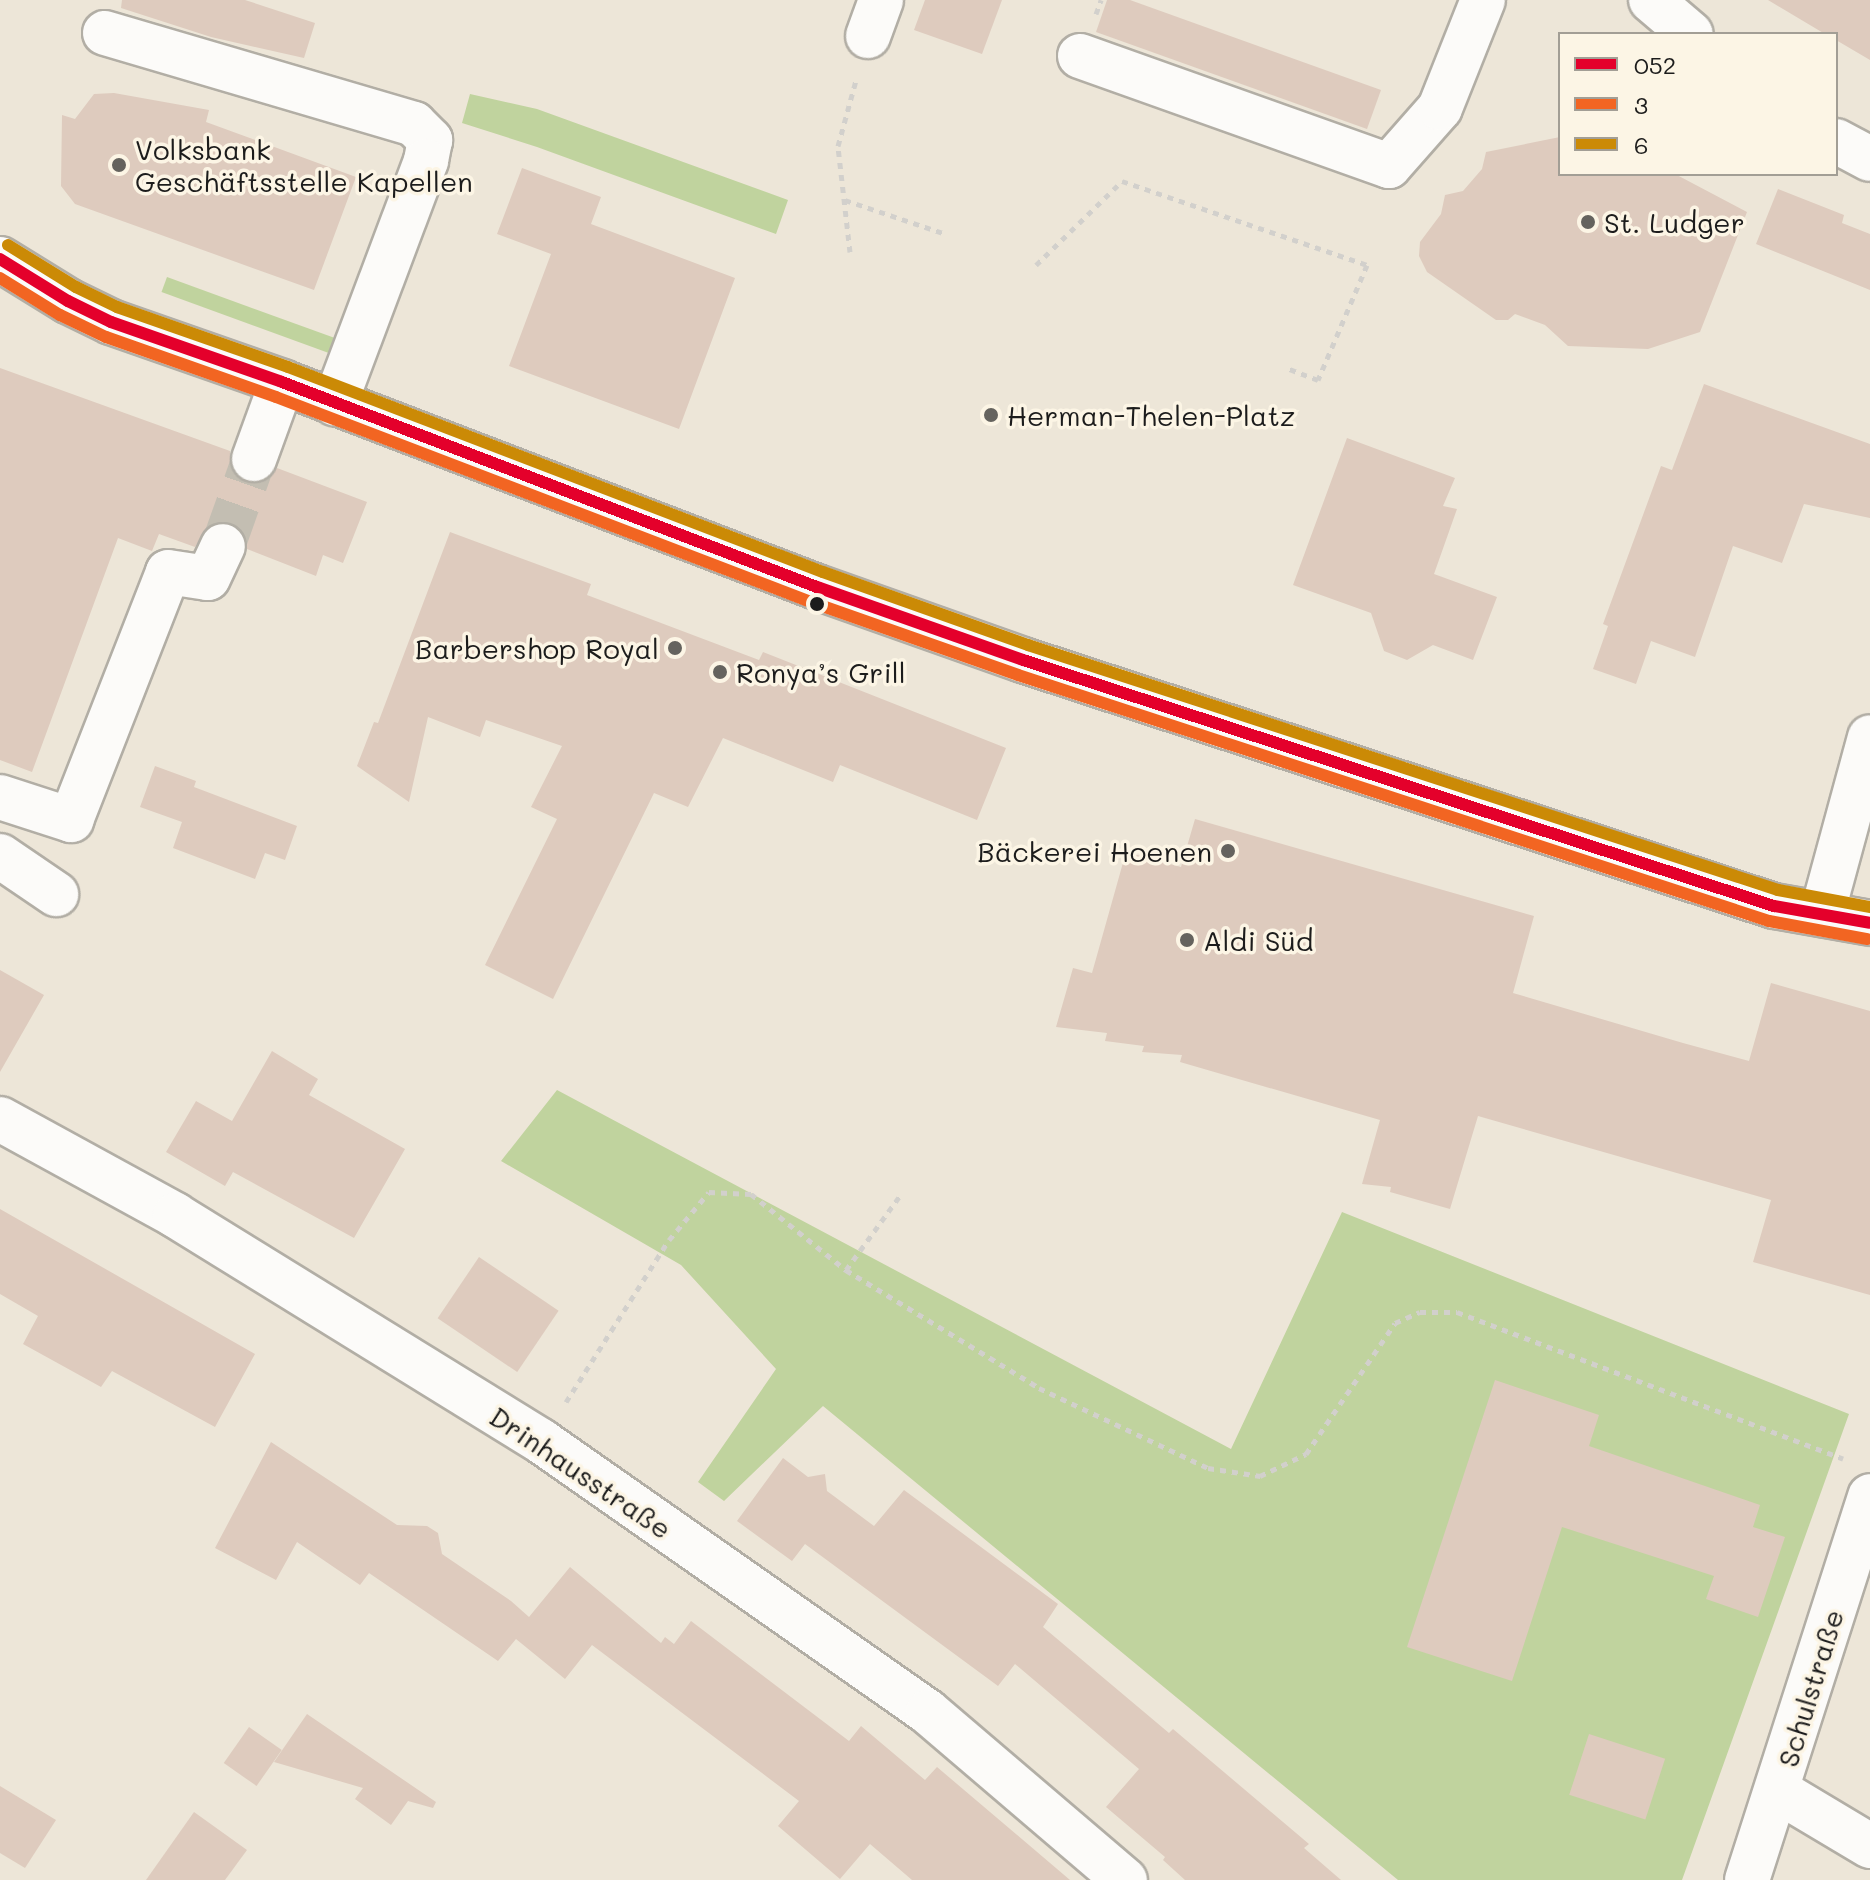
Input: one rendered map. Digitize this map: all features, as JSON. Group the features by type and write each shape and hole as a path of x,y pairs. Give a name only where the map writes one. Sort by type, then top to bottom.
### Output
{"main road":[{"path":"1080,56 1389,166 1440,108 1483,0"},
{"path":"1651,0 1689,32"},
{"path":"105,33 414,124 430,140 426,161 335,403"},
{"path":"1838,142 1870,159"},
{"path":"0,259 68,301 111,322 282,382 817,587 1023,660 1774,906 1870,923"},
{"path":"254,459 282,382"},
{"path":"0,797 71,820 168,572 208,578 223,546"},
{"path":"1822,914 1870,737"},
{"path":"0,856 56,894"},
{"name":"Drinhausstraße","path":"0,1119 175,1215 541,1441 928,1712 1125,1880"},
{"name":"Schulstraße","path":"1747,1880 1778,1791 1863,1480"},
{"path":"1778,1791 1870,1846"}],"path":[{"path":"850,252 838,146 874,18"},
{"path":"1036,265 1122,181 1367,265 1318,380 1287,368"},
{"path":"845,200 946,234"},
{"path":"541,1441 669,1240 709,1192 751,1194 846,1270 1039,1388 1208,1468 1260,1476 1306,1454 1395,1323 1420,1312 1457,1312 1863,1480"},
{"path":"846,1270 902,1193"}],"green space":[{"path":"470,94 537,109 788,200 776,234 462,123"},
{"path":"167,277 342,341 336,356 162,292"},
{"path":"557,1090 1231,1449 1342,1212 1849,1414 1682,1880 1398,1880 823,1406 724,1501 698,1482 776,1369 681,1265 501,1161"}],"building":[{"path":"122,0 245,0 315,23 304,58 211,37 121,8"},
{"path":"925,0 1002,0 982,54 914,30"},
{"path":"1107,0 1130,0 1381,90 1367,129 1096,32"},
{"path":"1768,0 1870,0 1870,60 1838,41 1838,32 1822,32"},
{"path":"114,93 209,110 206,122 356,177 314,290 75,204 61,186 62,115 75,119 94,94"},
{"name":"St. Ludger","path":"1558,137 1558,176 1679,176 1747,212 1700,332 1648,349 1568,346 1545,325 1515,314 1508,320 1496,320 1427,272 1419,256 1420,242 1441,214 1445,195 1463,191 1482,169 1486,152"},
{"path":"522,168 601,197 591,224 735,278 679,429 509,366 551,254 497,234"},
{"path":"1778,189 1844,215 1842,223 1870,234 1870,290 1756,244"},
{"path":"0,368 230,451 234,474 245,482 259,483 269,479 277,468 367,502 343,563 323,555 316,576 247,549 244,532 233,523 222,521 209,525 195,547 159,534 152,551 118,538 32,772 0,760"},
{"path":"1704,384 1870,444 1870,518 1804,504 1782,563 1733,546 1695,657 1651,641 1636,684 1593,669 1608,626 1603,624 1661,466 1672,470"},
{"path":"1347,438 1455,478 1443,506 1457,509 1434,574 1497,597 1473,660 1433,645 1407,660 1384,651 1371,613 1293,585"},
{"path":"450,532 591,584 587,595 759,660 763,652 1006,748 977,820 840,765 833,782 723,738 688,807 654,793 553,999 485,965 557,819 531,807 562,746 486,720 480,737 428,717 409,802 357,766 374,722 378,723"},
{"path":"155,766 196,781 194,787 297,826 285,860 265,853 255,879 173,848 182,822 140,807"},
{"path":"1195,819 1534,916 1513,993 1683,1043 1749,1061 1771,983 1870,1011 1870,1295 1753,1262 1771,1200 1478,1116 1450,1209 1390,1192 1391,1187 1362,1184 1380,1120 1180,1062 1182,1055 1142,1052 1144,1046 1105,1041 1107,1033 1056,1027 1073,968 1092,973 1126,852 1181,867"},
{"path":"0,970 44,995 0,1072"},
{"path":"272,1051 318,1079 309,1095 405,1149 354,1238 233,1172 225,1186 166,1152 196,1101 232,1121"},
{"path":"0,1209 255,1354 215,1427 112,1371 101,1387 23,1344 38,1316 0,1294"},
{"path":"479,1257 559,1311 517,1372 438,1318"},
{"path":"1495,1380 1599,1415 1589,1446 1760,1505 1753,1527 1785,1537 1758,1617 1706,1599 1714,1576 1562,1527 1512,1681 1407,1647"},
{"path":"271,1442 397,1525 427,1526 438,1533 442,1554 511,1601 529,1617 570,1567 661,1643 665,1637 674,1644 691,1621 849,1741 861,1726 925,1780 937,1767 1070,1880 912,1880 870,1844 840,1879 778,1826 799,1801 592,1645 565,1679 516,1639 498,1661 369,1573 360,1585 297,1542 276,1580 215,1548"},
{"path":"783,1458 808,1477 825,1474 827,1491 874,1526 904,1490 1058,1604 1043,1627 1169,1733 1173,1729 1309,1844 1304,1848 1341,1880 1185,1880 1163,1860 1165,1857 1106,1807 1139,1769 1015,1664 998,1686 805,1544 792,1561 737,1521"},
{"path":"307,1714 436,1802 433,1808 408,1801 391,1825 355,1799 363,1788 274,1762"},
{"path":"249,1727 282,1750 257,1786 224,1763"},
{"path":"1589,1734 1665,1759 1645,1820 1569,1795"},
{"path":"0,1786 56,1820 25,1868 0,1853"},
{"path":"194,1812 247,1850 225,1880 146,1880"}],"tunnel":[{"path":"223,546 254,459"}],"transit line":[{"name":"6","path":"8,245 76,287 117,307 288,367 823,572 1028,645 1778,890 1870,907"},
{"name":"052","path":"0,259 68,301 111,322 282,382 817,587 1023,660 1774,906 1870,923"},
{"name":"3","path":"0,278 60,315 106,337 276,397 811,602 1018,675 1769,921 1867,939"}],"place":[{"name":"Volksbank Geschäftsstelle Kapellen","path":"119,165"},
{"name":"St. Ludger","path":"1588,222"},
{"name":"Herman-Thelen-Platz","path":"991,415"},
{"name":"Barbershop Royal","path":"675,648"},
{"name":"Ronya’s Grill","path":"720,672"},
{"name":"Bäckerei Hoenen","path":"1228,851"},
{"name":"Aldi Süd","path":"1187,940"}]}
